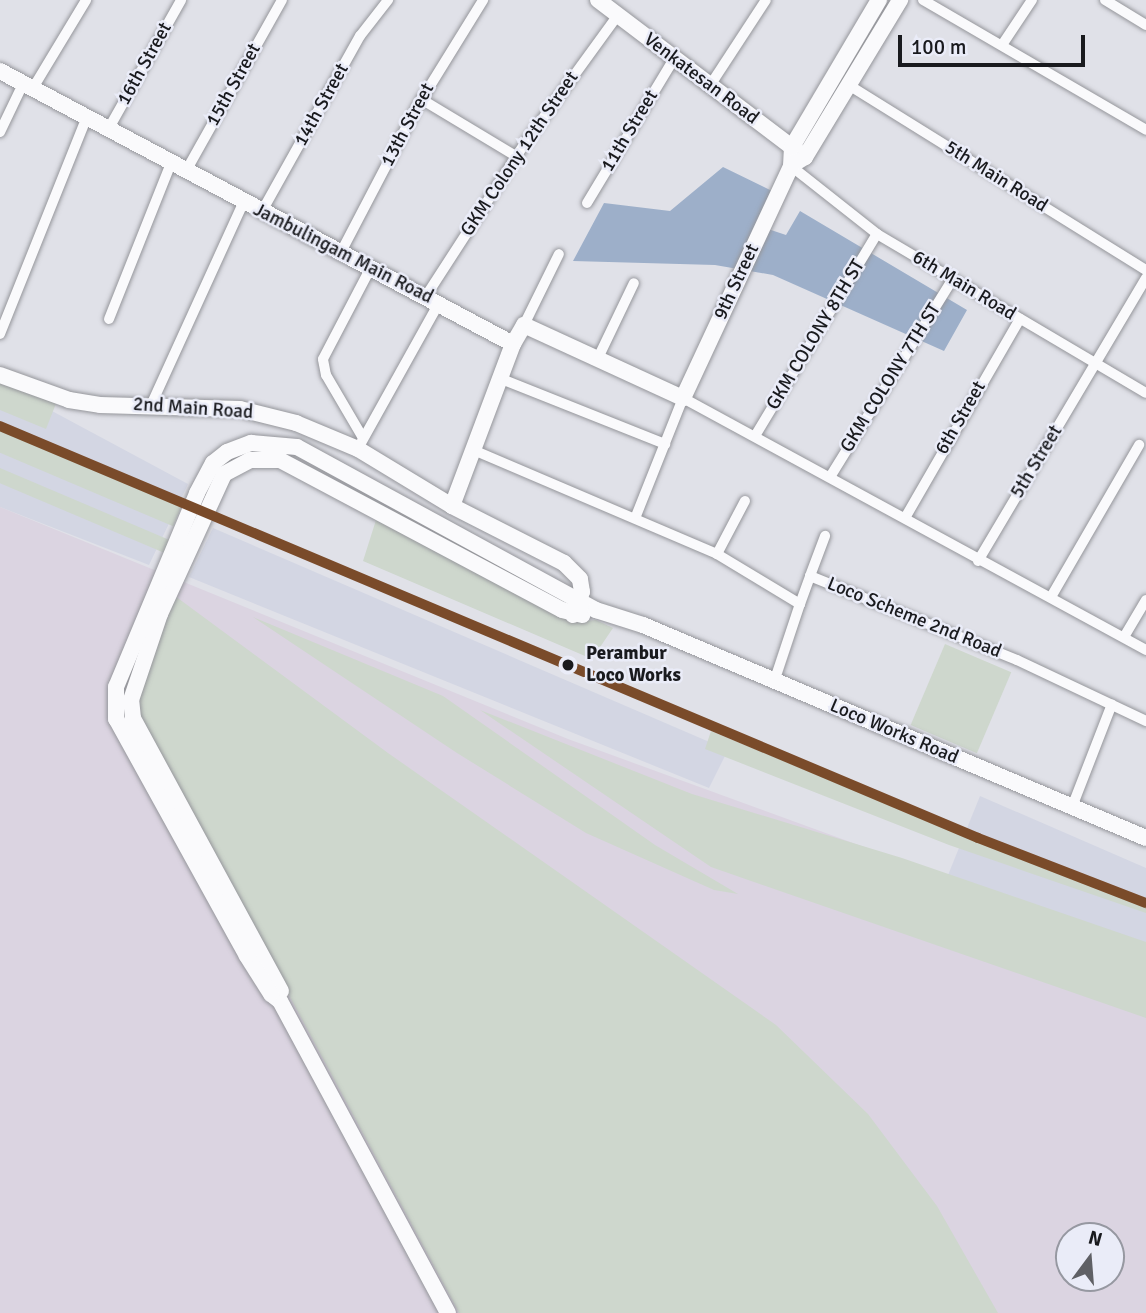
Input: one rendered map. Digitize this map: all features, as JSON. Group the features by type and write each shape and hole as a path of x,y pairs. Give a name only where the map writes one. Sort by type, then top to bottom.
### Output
{"main road":[{"name":"Venkatesan Road","path":"598,0 709,87 792,147 798,162"},
{"path":"792,147 879,0"},
{"name":"9th Street","path":"682,398 798,162 900,0"},
{"name":"Jambulingam Main Road","path":"0,71 261,213 513,344"},
{"path":"452,506 499,378 524,325 682,398"},
{"name":"2nd Main Road","path":"0,375 69,400 100,405 152,403 240,409 361,443 452,506 564,563 580,579 576,607"},
{"name":"Loco Works Road","path":"218,468 226,452 251,443 296,447 576,607 596,610 643,625 1146,838"},
{"path":"218,468 131,700 133,718 281,990 280,1001"},
{"path":"218,468 116,687 116,719 247,956 271,994 280,1001 448,1313"}],"street":[{"path":"0,132 86,0"},
{"name":"16th Street","path":"109,128 181,0"},
{"name":"15th Street","path":"109,319 178,167 282,0"},
{"name":"14th Street","path":"261,213 360,36 388,0"},
{"name":"13th Street","path":"340,254 421,99 484,0"},
{"path":"709,87 766,0"},
{"path":"923,0 1146,130"},
{"path":"1002,45 1032,0"},
{"path":"1105,0 1146,25"},
{"name":"GKM Colony 12th Street","path":"361,443 432,300 516,156 618,15"},
{"name":"11th Street","path":"587,203 674,59"},
{"name":"5th Main Road","path":"847,83 1146,270"},
{"path":"421,99 516,156"},
{"path":"0,334 87,116"},
{"name":"6th Main Road","path":"798,162 877,234 1146,393"},
{"path":"152,403 243,203"},
{"name":"GKM COLONY 8TH ST","path":"755,436 877,234"},
{"path":"524,325 559,254"},
{"path":"361,443 326,375 323,359 370,269"},
{"name":"5th Street","path":"978,561 1146,278"},
{"name":"GKM COLONY 7TH ST","path":"830,477 953,279"},
{"path":"598,358 634,283"},
{"name":"6th Street","path":"905,518 1020,319"},
{"path":"499,378 665,444"},
{"path":"636,516 682,398 1146,650"},
{"path":"1051,597 1139,444"},
{"name":"Loco Scheme 2nd Road","path":"471,449 636,516 718,554 800,604 810,576 1011,657 1146,721"},
{"path":"718,554 745,501"},
{"path":"810,576 825,536"},
{"path":"1124,637 1146,600"},
{"path":"774,682 800,604"},
{"path":"1072,807 1112,704"}],"shaded area":[{"path":"0,378 57,401 46,429 0,410"},
{"path":"0,390 52,411 188,484 149,565 0,507"},
{"path":"0,430 181,507 173,526 0,453"},
{"path":"0,468 171,541 166,554 0,483"},
{"path":"0,507 568,739 1146,950 1146,1313 0,1313"},
{"path":"376,520 571,622 596,620 613,628 592,659 363,561"},
{"path":"213,528 728,750 709,788 189,577"},
{"path":"175,596 388,753 776,1025 868,1114 937,1206 998,1313 459,1313 140,717 139,695"},
{"path":"253,617 443,696 655,845 738,894 714,890 586,833 457,753"},
{"path":"945,644 1011,672 977,753 911,725"},
{"path":"480,710 692,794 902,858 1146,942 1146,1018 711,867"},
{"path":"711,731 960,834 1146,905 1146,913 949,845 705,749"},
{"path":"980,796 1146,868 1146,950 946,880"}],"water":[{"path":"723,167 772,191 756,225 786,235 800,211 967,310 944,351 773,275 715,265 573,261 604,203 670,211"}],"transit line":[{"path":"0,426 978,838 1146,903"}],"place":[{"name":"Perambur Loco Works","path":"568,665"}]}
